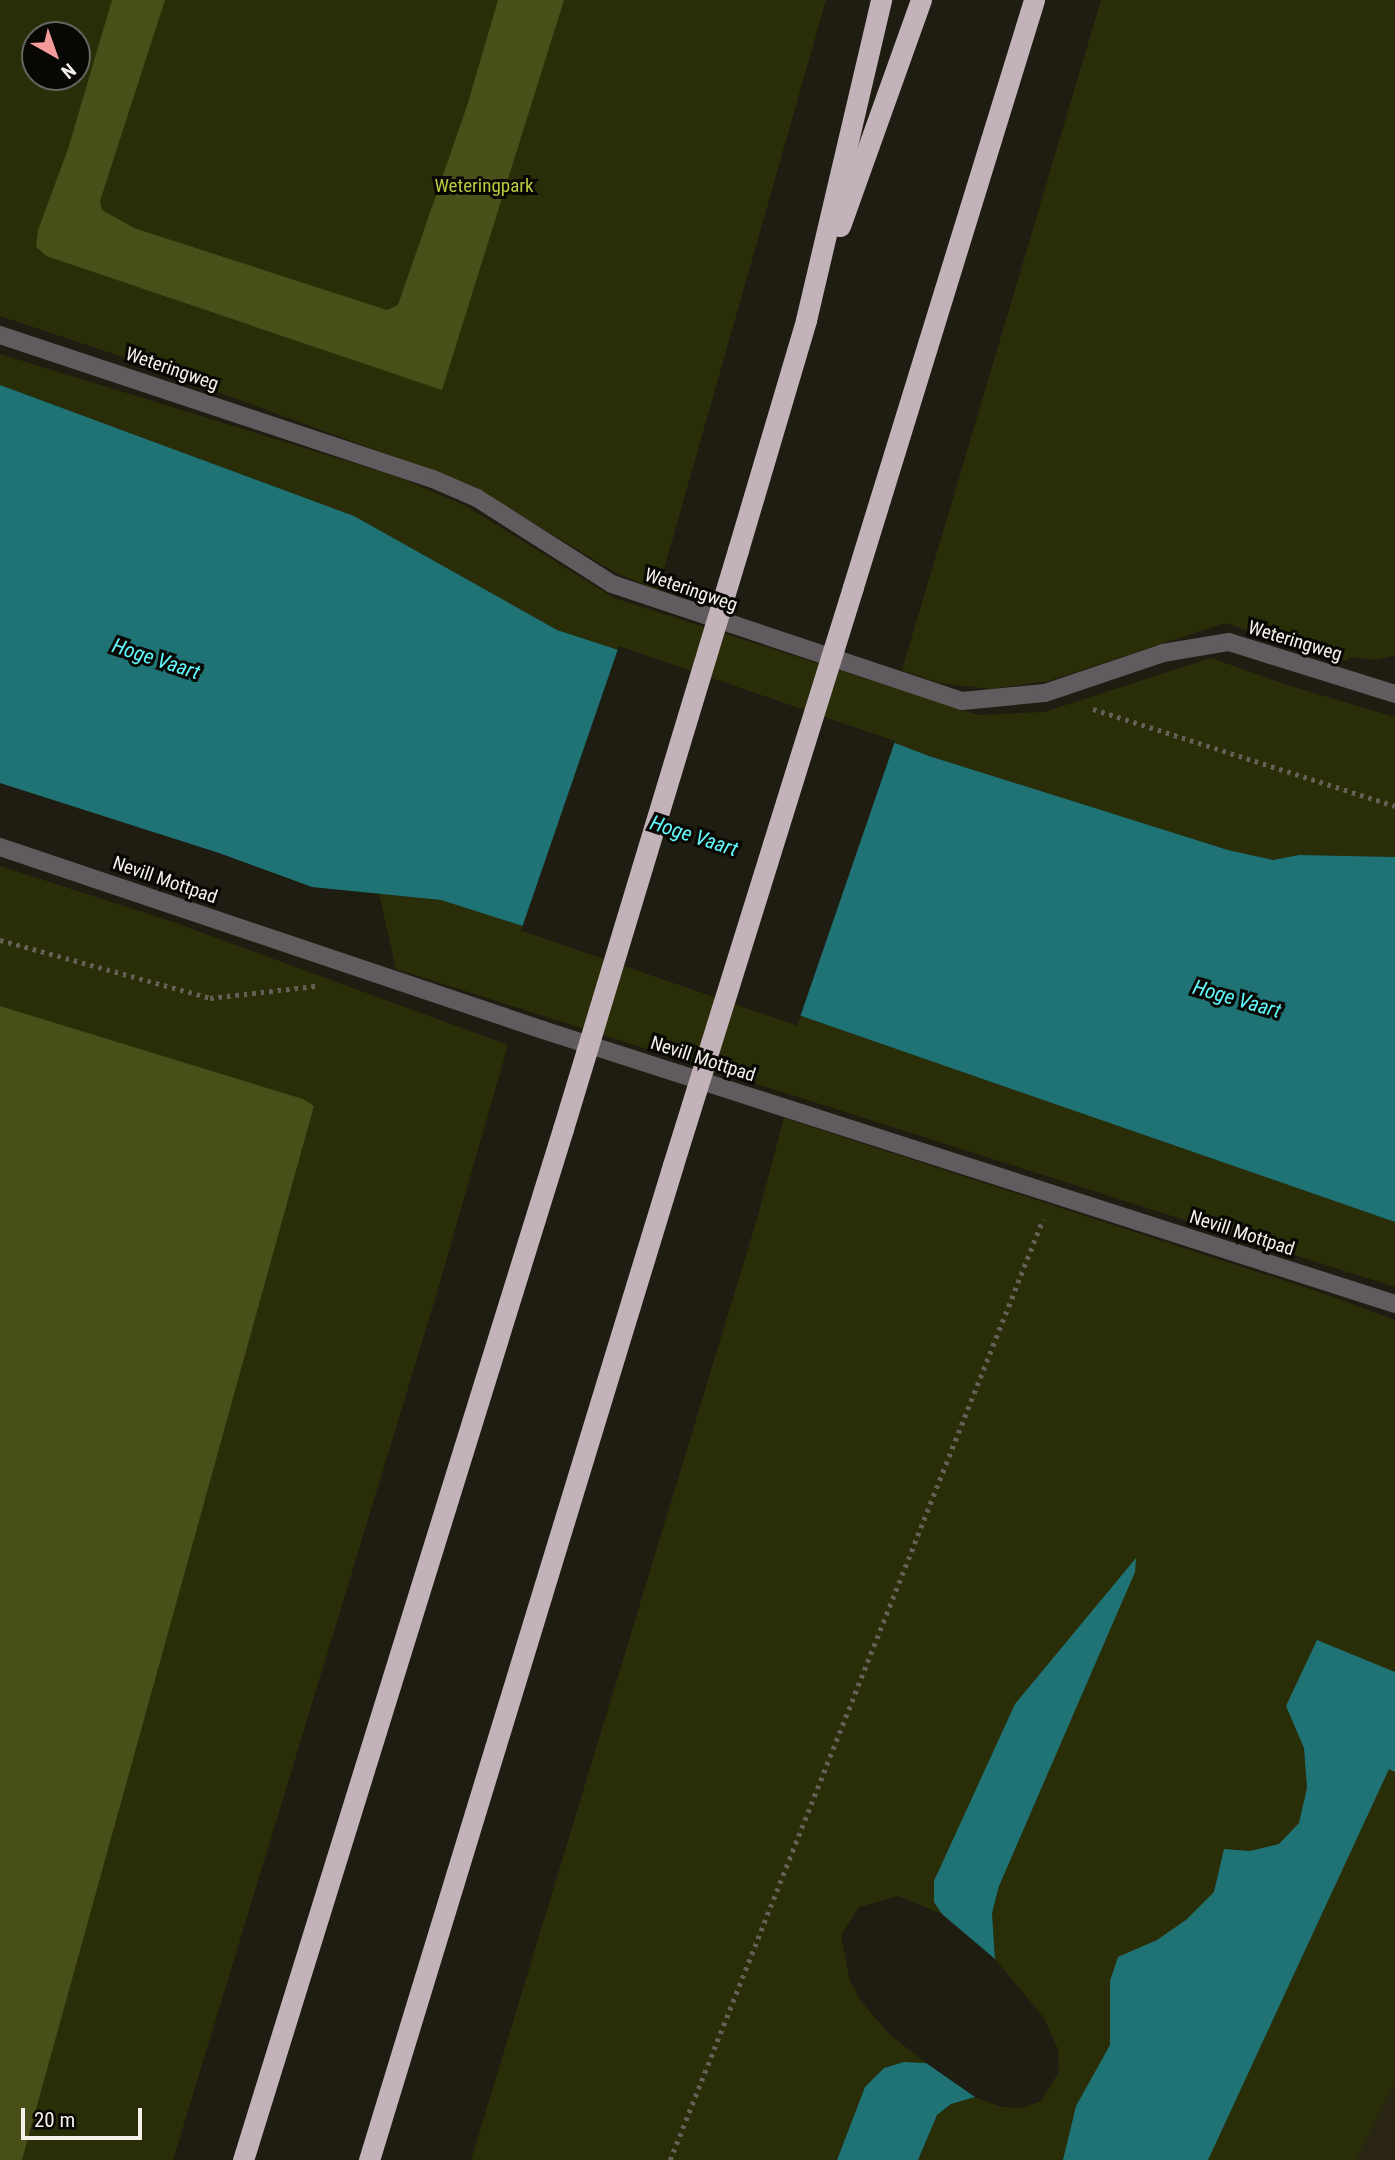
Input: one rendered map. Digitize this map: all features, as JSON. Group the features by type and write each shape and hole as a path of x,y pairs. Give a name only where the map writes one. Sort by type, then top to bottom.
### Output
{"highway":[{"path":"243,2160 563,1129 806,320 881,0"},
{"path":"806,320 921,0"},
{"path":"369,2160 673,1165 1034,0"}],"street":[{"name":"Weteringweg","path":"0,335 433,480 477,498 611,584 962,701 1045,693 1163,653 1228,642 1395,694"},
{"name":"Nevill Mottpad","path":"0,847 556,1034 1054,1192 1395,1304"}],"path":[{"path":"1045,693 1395,806"},
{"path":"0,940 210,998 320,986"},
{"path":"670,2160 1054,1192"}],"shaded area":[{"path":"1395,2081 1395,2160 1356,2160"}],"green space":[{"name":"Weteringpark","path":"0,0 826,0 658,590 616,573 471,485 114,354 0,316","holes":["36,247 442,389 46,256"]},
{"path":"112,0 165,0 100,201 102,210 134,228 387,310 398,305 467,106 498,0 564,0 442,390 46,256 36,247 38,230 68,149 85,91 91,91 91,71"},
{"path":"1101,0 1395,0 1395,655 1376,660 1350,657 1347,661 1225,623 1048,681 991,689 939,683 902,670"},
{"path":"0,354 398,477 466,506 614,598 978,715 1044,712 1211,658 1290,686 1395,717 1395,857 1299,855 1273,860 1228,850 929,756 848,725 557,630 354,516 0,385"},
{"path":"0,866 176,923 508,1045 436,1296 173,2160 22,2160 314,1106 303,1099 0,1006"},
{"path":"379,894 441,900 764,1003 1395,1222 1395,1287 396,969"},
{"path":"0,1006 303,1099 314,1106 22,2160 0,2160"},
{"path":"784,1118 1322,1293 1395,1320 1395,2081 1356,2160 918,2160 937,2115 951,2104 975,2097 1001,2107 1022,2108 1041,2101 1059,2072 1058,2049 1044,2018 995,1959 992,1913 999,1886 934,1902 942,1914 898,1896 859,1907 841,1935 850,1981 861,2001 889,2034 926,2063 904,2062 884,2068 865,2087 837,2160 471,2160 757,1219"}],"water":[{"name":"Hoge Vaart","path":"0,385 354,516 557,630 848,725 929,756 1228,850 1273,860 1299,855 1395,857 1395,1222 764,1003 441,900 312,887 219,853 0,783"},
{"path":"1136,1558 1135,1572 999,1886 992,1913 995,1959 942,1914 934,1902 934,1881 1015,1704"},
{"path":"1317,1640 1395,1672 1395,1772 1389,1769 1208,2160 1063,2160 1076,2106 1110,2045 1110,1981 1118,1957 1157,1940 1186,1920 1214,1892 1224,1849 1250,1851 1279,1844 1299,1823 1307,1788 1304,1748 1286,1706"},
{"path":"904,2062 926,2063 975,2097 951,2104 937,2115 918,2160 837,2160 865,2087 884,2068"}],"pier":[{"path":"619,646 895,741 797,1026 521,931"}]}
